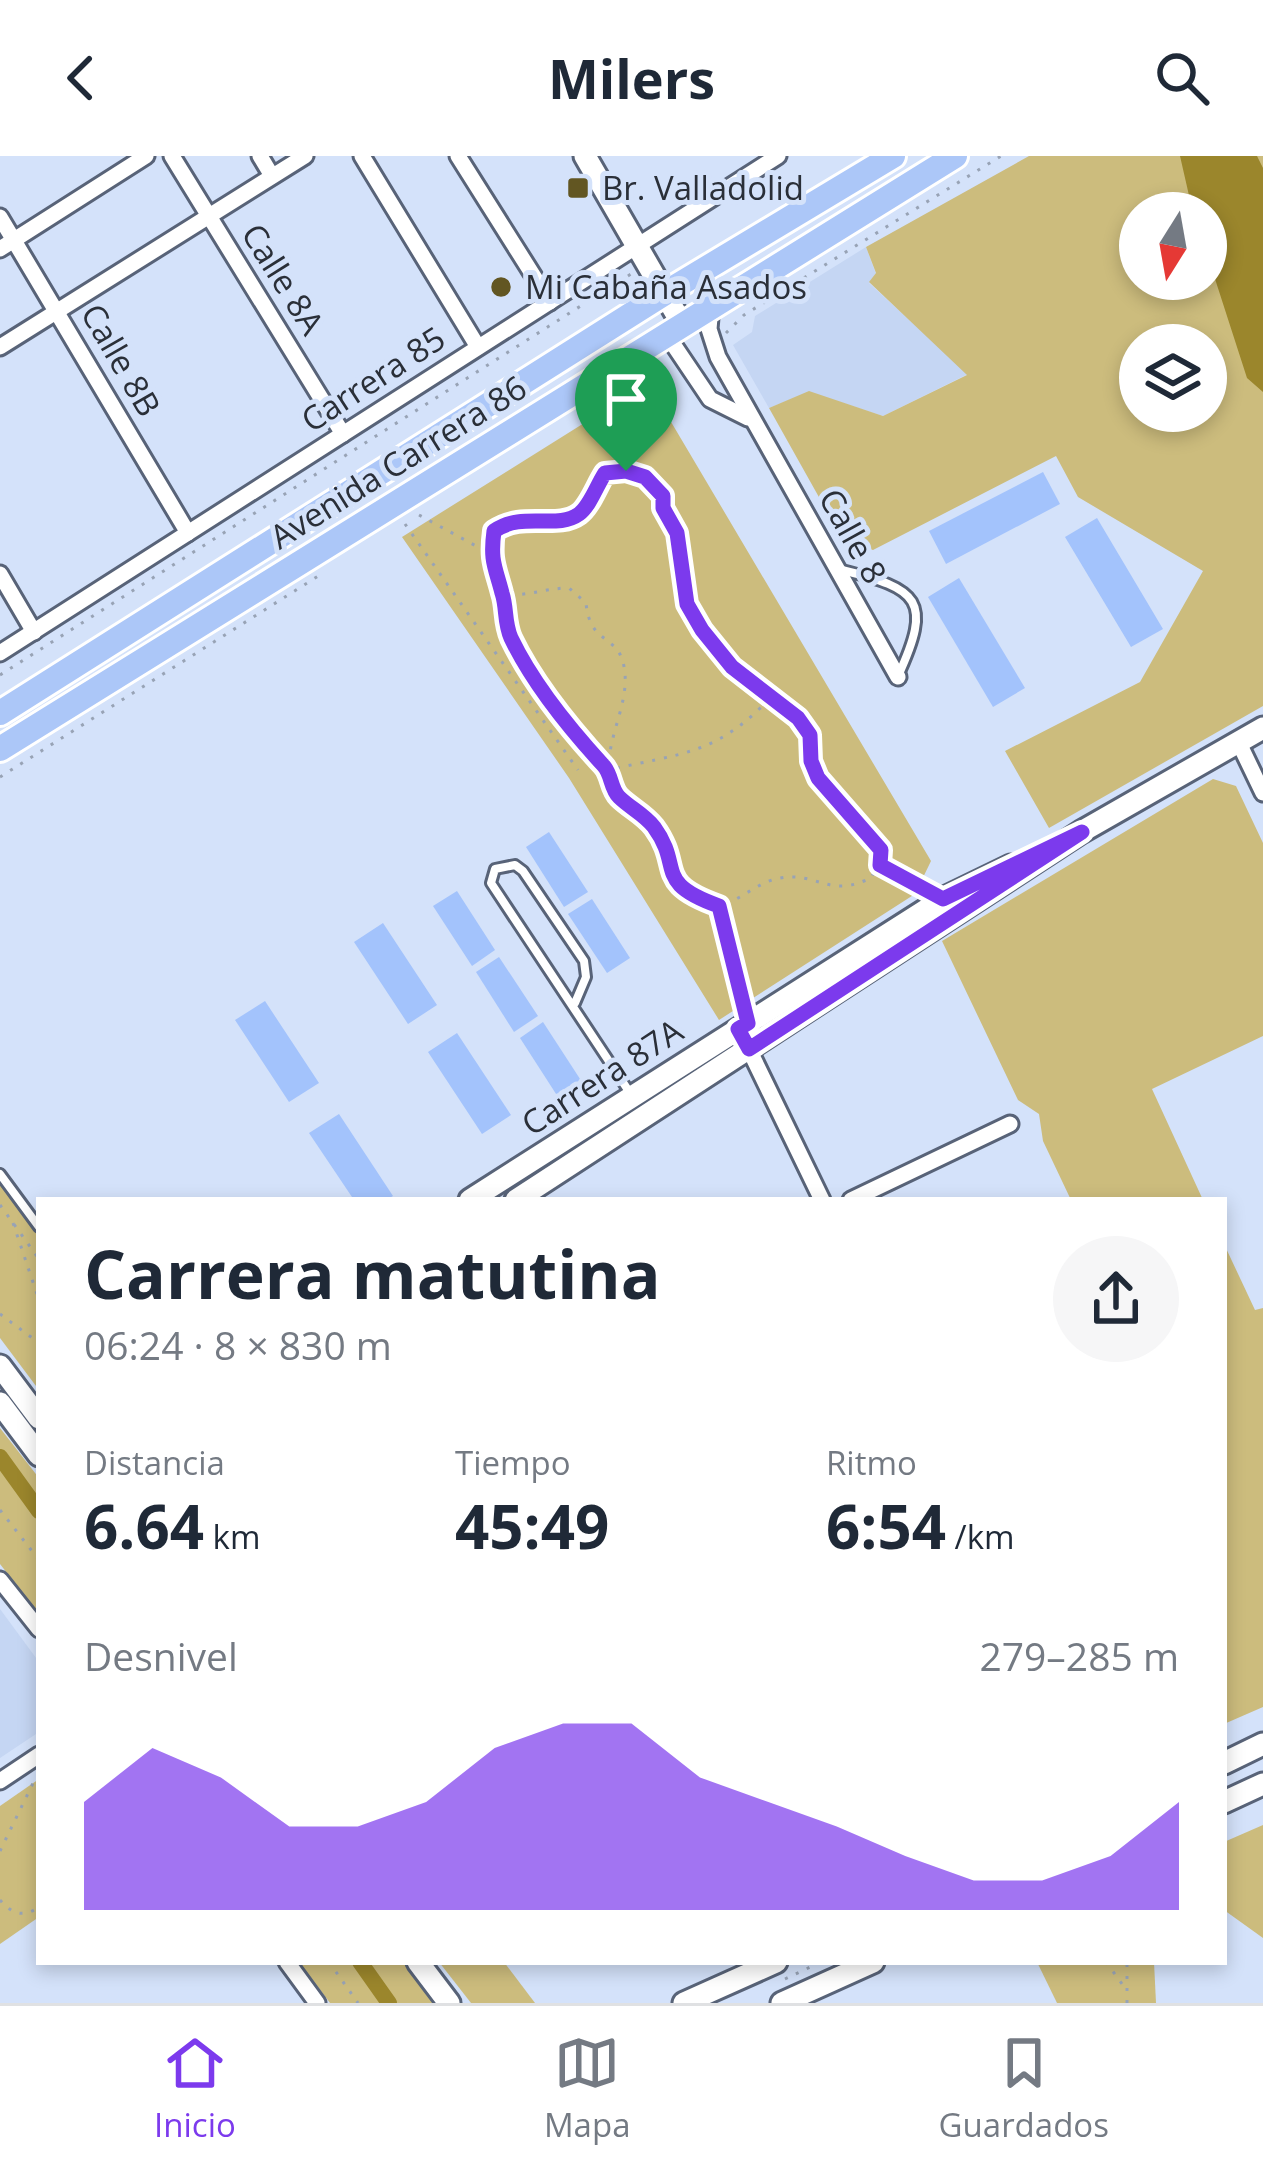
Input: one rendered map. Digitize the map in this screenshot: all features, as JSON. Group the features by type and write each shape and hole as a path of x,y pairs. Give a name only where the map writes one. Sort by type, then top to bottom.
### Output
{"main road":[{"name":"Avenida Carrera 86","path":"0,713 665,293 892,156"},
{"name":"Avenida Carrera 86","path":"0,749 955,156"}],"street":[{"path":"7,245 146,156"},
{"name":"Calle 8A","path":"172,156 343,434"},
{"path":"260,156 272,176"},
{"path":"0,347 305,156"},
{"path":"362,156 478,347"},
{"path":"458,156 550,302"},
{"path":"585,156 665,293 672,330"},
{"name":"Carrera 85","path":"0,653 550,302 642,255 778,156"},
{"name":"Calle 8B","path":"0,218 7,245 57,311 188,533"},
{"name":"Calle 8","path":"711,306 712,342 898,677"},
{"name":"Calle 8","path":"672,330 673,344 710,399 736,409 755,424"},
{"path":"0,574 34,632"},
{"name":"Carrera 87A","path":"475,1197 633,1096 1263,728"},
{"path":"1238,741 1263,793"},
{"name":"Carrera 87A","path":"520,1197 745,1034 943,899 1082,832"},
{"path":"745,1034 822,1197"},
{"path":"856,1197 1010,1124"},
{"path":"0,1366 36,1414"},
{"path":"0,1403 36,1451"},
{"path":"0,1580 36,1625"},
{"path":"1227,1761 1263,1744"},
{"path":"0,1781 36,1757"},
{"path":"1227,1801 1263,1784"},
{"path":"289,1965 316,2003"},
{"path":"420,1965 448,2003"},
{"path":"684,2003 769,1965"},
{"path":"782,2003 866,1965"}],"lane":[{"path":"837,569 895,584 917,613 917,633 898,677"},
{"path":"575,1003 586,977 584,961 523,872 515,865 496,868 491,883 633,1096"},
{"path":"0,1174 36,1223"}],"path":[{"path":"712,342 744,315 1001,156"},
{"path":"0,675 642,255"},
{"path":"626,471 645,477 663,496 663,508 677,533 687,604 732,667 810,735 811,761 818,778 881,850 880,865 872,877 851,888 784,877 719,906 693,897 670,876 663,841 649,821 615,794 608,770 562,717 512,639 503,616 503,594 492,574 494,531 508,521 565,521 584,512 605,473 626,471"},
{"path":"491,554 417,514 404,522 578,770"},
{"path":"0,777 326,572"},
{"path":"503,594 526,597 549,588 569,588 586,603 597,636 613,644 623,662 624,691 608,770"},
{"path":"608,770 687,754 721,741 744,727 771,697"},
{"path":"880,865 943,899"},
{"path":"719,906 745,1034"},
{"path":"0,1205 36,1255"},
{"path":"13,1223 36,1291"},
{"path":"0,1314 36,1341"},
{"path":"0,1510 36,1556"},
{"path":"0,1851 36,1779"},
{"path":"0,1900 24,1915 36,1909"},
{"path":"331,1965 358,2003"},
{"path":"1108,1965 1126,1990"},
{"path":"1127,1965 1127,2003"}],"shaded area":[{"path":"1029,156 1263,156 1263,706 1049,828 1005,751 1140,682 1203,571 1078,497 1056,456 873,550 843,540 769,408 809,391 883,416 967,375 869,282 876,273 866,247"},
{"path":"1180,156 1257,156 1263,168 1263,392 1247,378 1222,300 1227,300 1227,192 1188,192"},
{"path":"866,247 876,274 869,283 968,374 883,416 809,392 769,408 733,345 752,332 755,316"},
{"path":"648,383 931,861 915,894 719,1020 569,778 402,537"},
{"path":"1213,779 1236,786 1263,843 1263,1036 1152,1089 1202,1197 1070,1197 1043,1141 1039,1114 1018,1100 942,941"},
{"path":"0,1175 36,1226 36,1386 0,1338"},
{"path":"1227,1250 1255,1310 1263,1308 1263,1707 1227,1723"},
{"path":"0,1428 36,1474 36,1610 0,1564"},
{"path":"0,1609 36,1658 36,1734 0,1758"},
{"path":"36,1781 36,1919 0,1944 0,1806"},
{"path":"1263,1825 1263,1938 1227,1912 1227,1841"},
{"path":"301,1965 405,1965 434,2003 330,2003"},
{"path":"441,1965 506,1965 535,2003 471,2003"},
{"path":"1038,1965 1154,1965 1156,2003 1057,2003"}],"building":[{"path":"1043,472 1060,504 946,564 929,531"},
{"path":"1097,518 1163,629 1131,647 1065,537"},
{"path":"959,578 1025,688 993,707 928,597"},
{"path":"549,832 588,892 564,907 526,847"},
{"path":"457,891 495,950 472,966 433,906"},
{"path":"592,899 630,958 607,973 568,914"},
{"path":"383,923 437,1005 408,1024 354,942"},
{"path":"499,957 538,1016 514,1032 476,972"},
{"path":"265,1001 319,1083 289,1102 235,1020"},
{"path":"543,1022 582,1082 558,1097 520,1038"},
{"path":"457,1033 511,1115 482,1134 428,1052"},
{"path":"339,1114 393,1196 352,1197 309,1133"}],"waterway":[{"path":"0,1457 36,1507"},
{"path":"362,1965 389,2003"}],"place":[{"name":"Br. Valladolid","path":"578,188"},
{"name":"Mi Cabaña Asados","path":"501,287"}],"route":[{"path":"626,471 645,477 663,496 663,508 677,533 687,604 702,630 732,667 798,718 810,735 811,761 818,778 863,824 881,850 880,865 943,899 1082,832 749,1049 738,1029 748,1023 719,906 693,897 670,876 663,841 649,821 615,794 608,770 562,717 512,639 503,616 503,594 492,574 494,531 508,521 565,521 584,512 605,473 626,471"}]}
